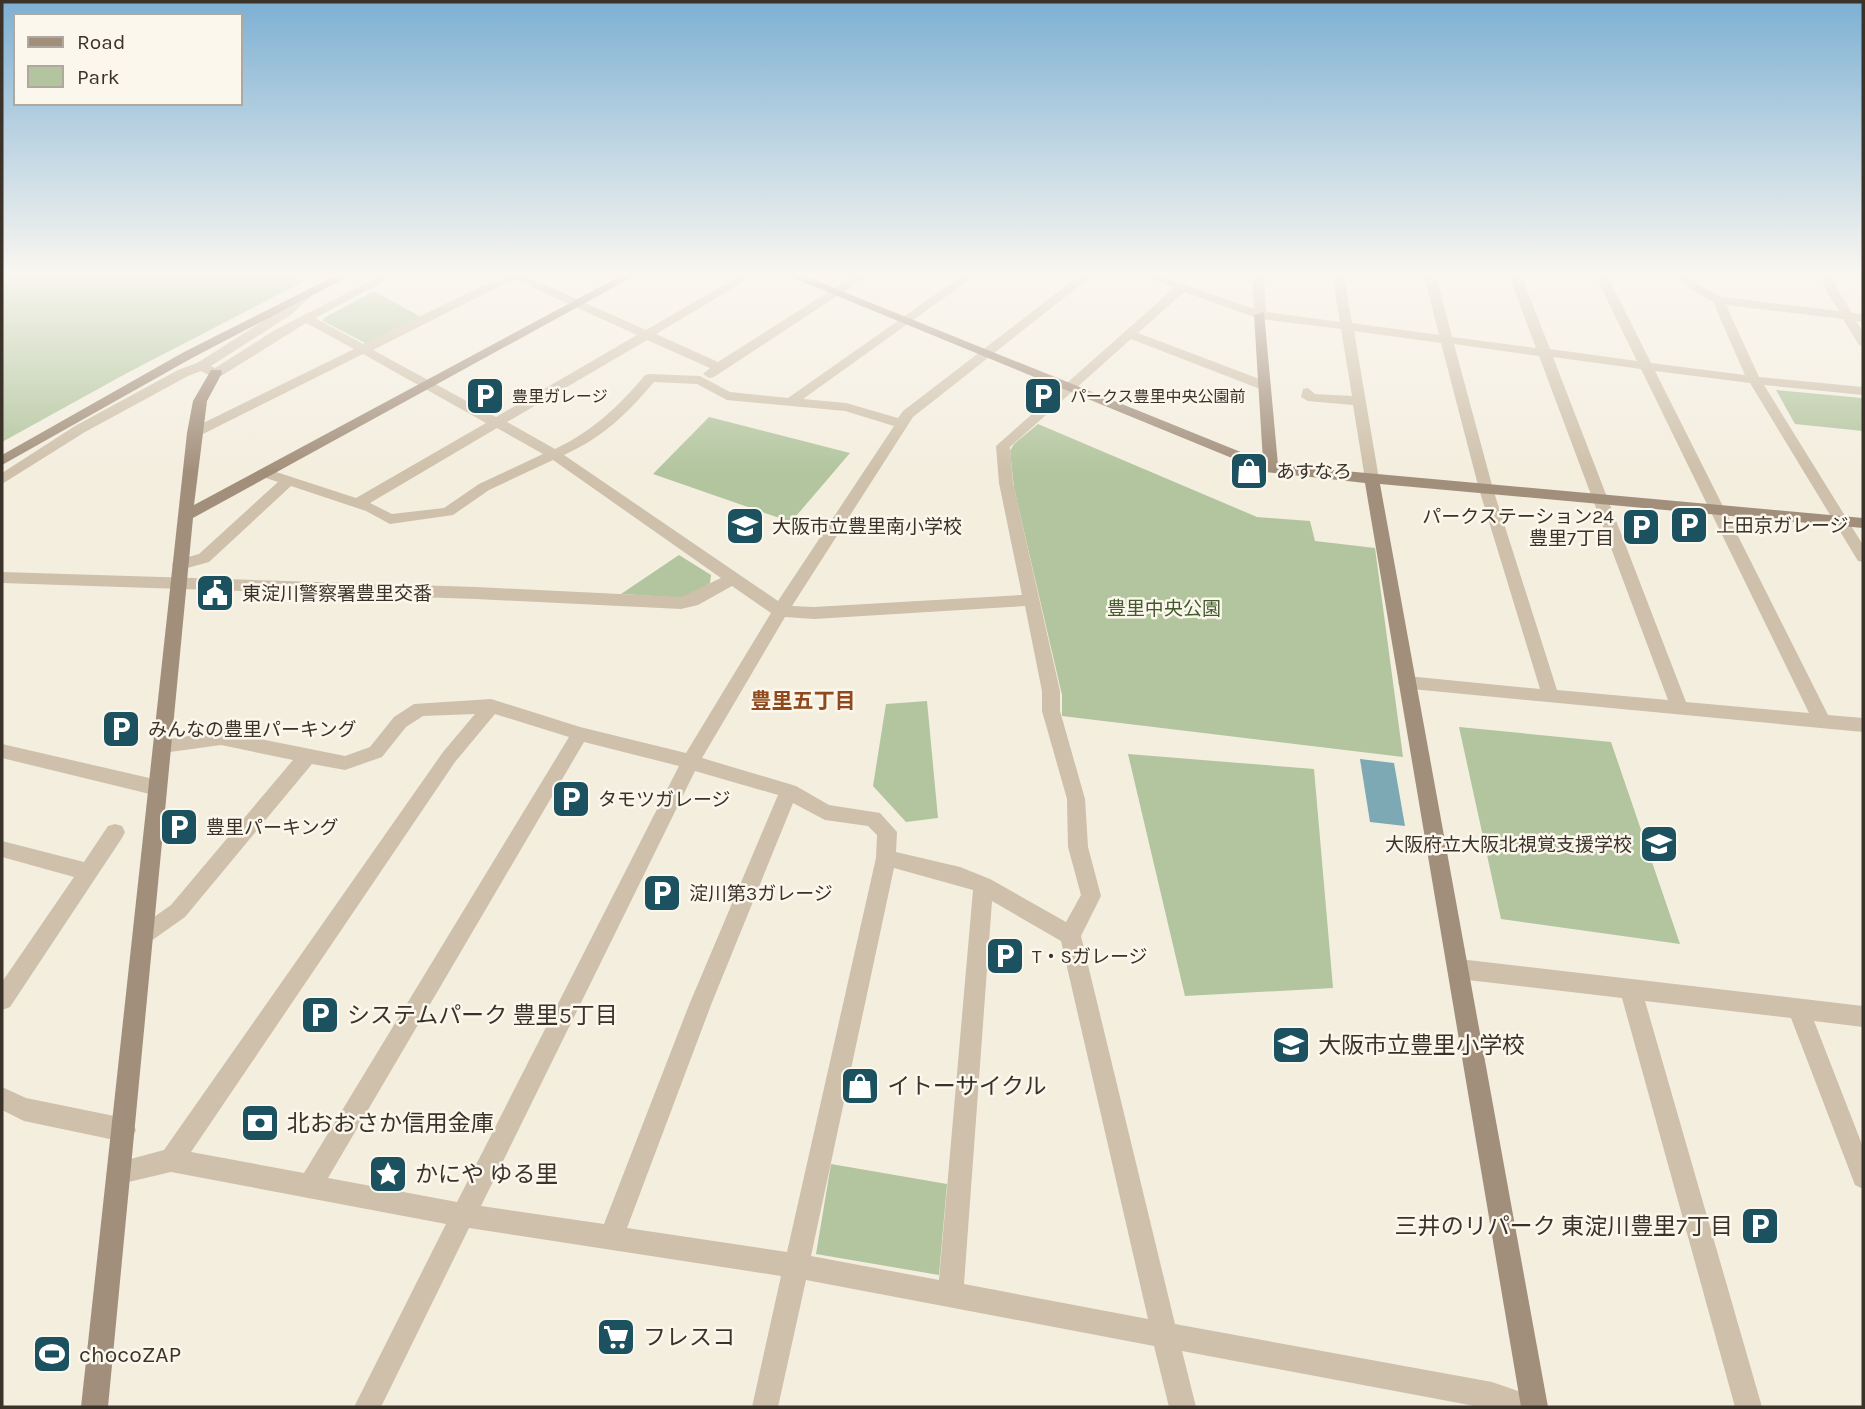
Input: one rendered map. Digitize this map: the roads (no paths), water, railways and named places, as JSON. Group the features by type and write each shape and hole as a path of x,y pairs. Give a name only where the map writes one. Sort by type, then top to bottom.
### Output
{"street":[{"path":"2,461 129,387 218,341"},
{"path":"94,1407 194,433 209,370 248,341"},
{"path":"2,479 80,429 183,373 209,370 267,341"},
{"path":"347,341 552,453 780,611 814,613 1030,600"},
{"path":"194,433 382,341"},
{"path":"187,516 508,341"},
{"path":"357,504 635,341"},
{"path":"662,341 718,367"},
{"path":"700,380 759,341"},
{"path":"789,403 878,341"},
{"path":"955,341 1271,469 1863,523"},
{"path":"367,1407 690,762 780,611 908,414 1001,341"},
{"path":"1125,341 1003,446 1006,483 1051,691 1051,711 1076,799 1078,847 1091,896 1070,935 1182,1407"},
{"path":"1147,341 1265,386"},
{"path":"1262,341 1271,469"},
{"path":"1348,341 1535,1407"},
{"path":"1444,341 1486,489 1550,694"},
{"path":"1457,341 1754,380 1863,391"},
{"path":"1539,341 1680,708"},
{"path":"1633,341 1822,721"},
{"path":"1736,341 1754,380 1863,557"},
{"path":"265,473 357,504 390,519 448,512 484,486 589,438 630,402 650,378 700,380 727,396 846,407 904,424"},
{"path":"1308,393 1308,397 1359,401"},
{"path":"180,574 204,558 287,482"},
{"path":"2,578 180,574 463,593 681,603 692,601 732,579"},
{"path":"1408,683 1863,725"},
{"path":"163,746 221,738 345,763 376,752 400,722 420,709 491,706 580,734 690,762 789,792 825,812 873,819 887,832 886,858 765,1407"},
{"path":"171,1160 449,757 491,706"},
{"path":"310,1186 580,734"},
{"path":"2,751 158,788"},
{"path":"144,936 178,911 308,755"},
{"path":"611,1237 700,1005 789,792"},
{"path":"2,1000 115,832"},
{"path":"2,849 88,872"},
{"path":"886,858 960,876 983,885 1070,935"},
{"path":"950,1295 983,885"},
{"path":"1459,969 1863,1016"},
{"path":"1630,987 1749,1407"},
{"path":"1798,1008 1863,1177"},
{"path":"2,1098 24,1109 124,1130"},
{"path":"120,1172 171,1160 462,1215 796,1266 1492,1396 1525,1407"}],"water":[{"path":"1360,759 1394,763 1405,826 1370,822"}],"place":[{"name":"豊里ガレージ","path":"485,396"},
{"name":"パークス豊里中央公園前","path":"1043,396"},
{"name":"あすなろ","path":"1249,471"},
{"name":"上田京ガレージ","path":"1689,525"},
{"name":"大阪市立豊里南小学校","path":"745,526"},
{"name":"パークステーション24 豊里7丁目","path":"1641,527"},
{"name":"東淀川警察署豊里交番","path":"215,593"},
{"name":"みんなの豊里パーキング","path":"121,729"},
{"name":"タモツガレージ","path":"571,799"},
{"name":"豊里パーキング","path":"179,827"},
{"name":"大阪府立大阪北視覚支援学校","path":"1659,844"},
{"name":"淀川第3ガレージ","path":"662,893"},
{"name":"T・Sガレージ","path":"1005,956"},
{"name":"システムパーク 豊里5丁目","path":"320,1015"},
{"name":"大阪市立豊里小学校","path":"1291,1045"},
{"name":"イトーサイクル","path":"860,1086"},
{"name":"北おおさか信用金庫","path":"260,1123"},
{"name":"かにや ゆる里","path":"388,1174"},
{"name":"三井のリパーク 東淀川豊里7丁目","path":"1760,1226"},
{"name":"フレスコ","path":"616,1337"},
{"name":"chocoZAP","path":"52,1354"}],"district":[{"name":"豊里五丁目","path":"803,701"}],"park label":[{"name":"豊里中央公園","path":"1164,608"}]}
